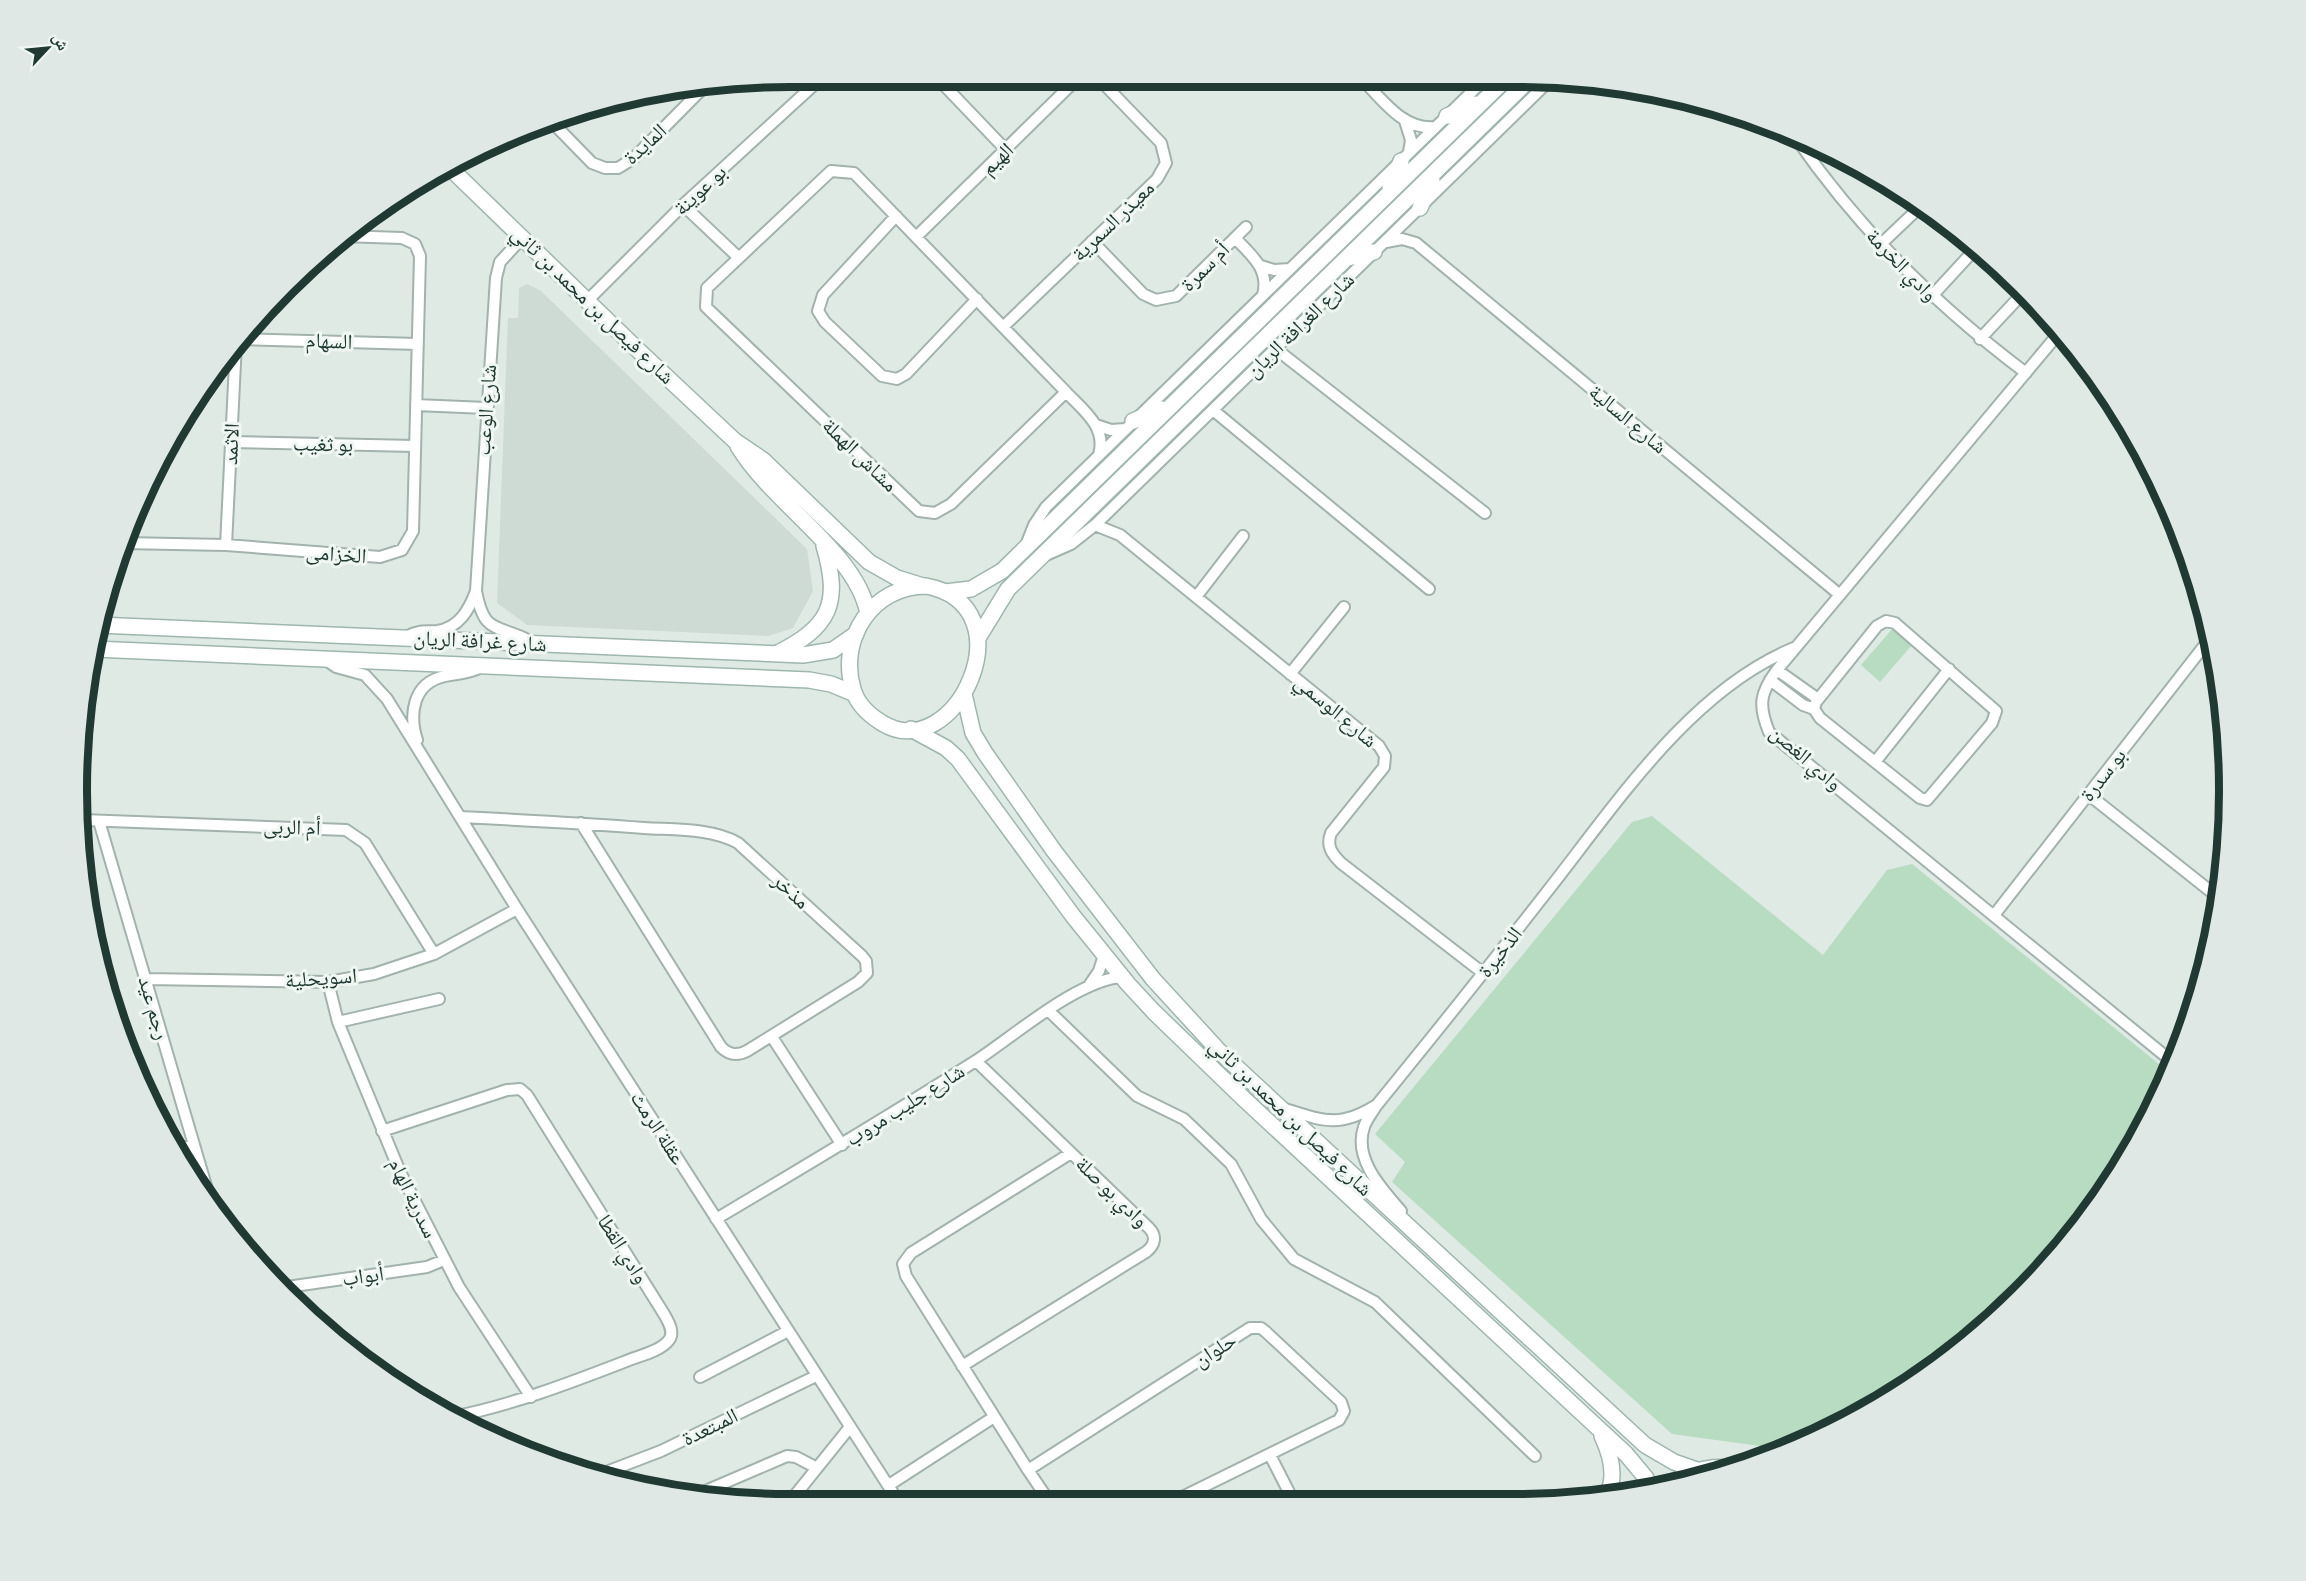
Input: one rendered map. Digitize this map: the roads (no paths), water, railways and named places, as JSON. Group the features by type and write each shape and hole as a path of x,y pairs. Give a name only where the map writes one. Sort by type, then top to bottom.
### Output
{"main road":[{"name":"شارع الغرافة الريان","path":"945,592 971,589 1002,571 1497,87"},
{"name":"شارع الغرافة الريان","path":"978,638 1004,594 1040,557 1522,87"},
{"path":"1441,121 1482,102"},
{"path":"1387,195 1405,157"},
{"name":"شارع فيصل بن محمد بن ثاني","path":"455,172 586,301 735,441 763,460 869,562 897,578 923,586"},
{"path":"1415,212 1435,173"},
{"path":"1348,258 1379,247"},
{"path":"1129,425 1171,405"},
{"name":"شارع فيصل بن محمد بن ثاني","path":"735,441 771,490 855,577 864,593 868,613"},
{"path":"771,490 782,479"},
{"path":"774,655 810,635 828,609 832,576 824,543"},
{"path":"923,586 945,592 967,610 978,638 974,672 964,694 937,720 911,729 885,725 865,710 855,694 850,664 856,634 868,613 883,598 895,591 923,586"},
{"name":"شارع غرافة الريان","path":"107,625 774,655 828,652 856,634"},
{"name":"شارع غرافة الريان","path":"102,650 809,680 831,684 855,694"},
{"name":"شارع فيصل بن محمد بن ثاني","path":"964,694 973,733 1054,851 1129,950 1220,1052 1645,1445 1674,1462 1697,1470"},
{"name":"شارع فيصل بن محمد بن ثاني","path":"911,729 946,748 972,775 1104,955 1123,977 1243,1098 1599,1427 1641,1472 1646,1481"},
{"path":"1599,1427 1611,1455 1611,1487"},
{"path":"1697,1470 1701,1469"}],"street":[{"name":"بو عوينة","path":"586,301 683,205 812,87"},
{"path":"946,87 1006,150"},
{"name":"الهيم","path":"916,237 1069,87"},
{"name":"معيذر السمرية","path":"1003,327 1157,179 1166,163 1161,143 1107,87"},
{"path":"1370,87 1405,121 1419,128 1441,121"},
{"name":"شارع الغرافة الريان","path":"1025,547 1041,513 1477,87"},
{"name":"شارع الغرافة الريان","path":"1040,557 1071,544 1095,525 1542,88"},
{"name":"المايدة","path":"557,127 592,163 605,168 618,168 634,158 698,93"},
{"path":"1405,121 1411,140 1405,157"},
{"name":"وادي الخرمة","path":"1804,150 1839,198 1880,245 1931,297 1980,339 2026,373"},
{"name":"مشاش الهملة","path":"1066,392 951,504 935,513 919,511 706,307 707,288 831,171 854,173 1066,392 1096,425"},
{"path":"683,205 739,258"},
{"path":"1415,212 1410,232 1416,243"},
{"path":"1880,245 1915,212"},
{"path":"896,216 823,295 818,311 825,322 882,376 897,379 906,374 976,299"},
{"name":"أم سمرة","path":"1092,242 1143,294 1156,300 1176,296 1246,227"},
{"name":"الخزامى","path":"132,543 225,545 380,557 402,550 413,531 420,256 416,244 402,238 357,236"},
{"name":"شارع الوعب","path":"522,238 500,262 496,278 476,591 479,605 488,623 499,631 520,637 530,644"},
{"name":"أم سمرة","path":"1235,238 1262,266 1274,270 1290,269"},
{"path":"1379,247 1402,239 1416,243"},
{"name":"شارع السالية","path":"1416,243 1840,595"},
{"path":"1931,297 1970,254"},
{"name":"أم سمرة","path":"1262,266 1266,283 1263,295"},
{"path":"1980,339 2018,298"},
{"name":"السهام","path":"251,339 418,344"},
{"name":"وادي الغصن","path":"2054,339 1764,687 1761,713 1769,732 1995,914 2166,1057"},
{"path":"1276,349 1485,513"},
{"name":"الاثمد","path":"225,545 235,358"},
{"path":"416,405 486,408"},
{"path":"1213,410 1429,589"},
{"path":"1096,425 1111,430 1129,425"},
{"path":"1096,425 1101,440 1099,455"},
{"name":"بو ثغيب","path":"231,442 415,446"},
{"name":"شارع الوسمي","path":"1095,525 1120,535 1373,741 1385,756 1380,772 1330,833 1328,840 1331,851 1341,863 1483,973"},
{"path":"1196,597 1244,536"},
{"name":"شارع الوعب","path":"405,638 417,632 436,631 457,622 470,607 476,591"},
{"path":"1290,674 1344,607"},
{"path":"1770,680 1803,705 1816,704 1877,626 1886,621 1895,623 1994,707 1995,719 1928,800 1920,798 1820,718 1816,704 1778,670"},
{"name":"الذخيرة","path":"1430,1246 1381,1188 1367,1166 1362,1145 1364,1128 1376,1106 1622,797 1691,717 1719,691 1764,661 1797,647"},
{"name":"بو سدرة","path":"1995,914 2204,647"},
{"name":"عقلة الرمث","path":"326,660 336,667 355,670 373,681 420,749 517,909 894,1494"},
{"name":"عقلة الرمث","path":"420,749 412,716 421,691 440,678 472,672 481,667"},
{"path":"1875,762 1949,669"},
{"path":"2088,794 2211,892"},
{"name":"مذخر","path":"461,817 581,823 706,833 728,838 738,843 862,956 868,967 864,978 772,1037 740,1054 728,1053 721,1047 581,823"},
{"name":"أم الربى","path":"88,820 346,830 365,843 434,954"},
{"name":"رجم عيد","path":"99,821 203,1177"},
{"name":"اسويحلية","path":"146,979 328,982 374,974 434,954 517,909"},
{"name":"شارع جليب مروب","path":"1089,985 1099,971 1104,955"},
{"name":"شارع جليب مروب","path":"716,1219 842,1145 976,1061 1089,985 1123,977"},
{"name":"سدرية الهام","path":"328,982 338,1022 382,1131 444,1260 471,1306 531,1397"},
{"path":"338,1022 439,999"},
{"path":"1050,1011 1137,1096 1184,1119 1231,1164 1261,1219 1294,1259 1375,1302 1535,1456"},
{"path":"772,1037 842,1145"},
{"name":"وادي بو صلة","path":"962,1366 1146,1252 1154,1243 1153,1232 976,1061"},
{"name":"وادي القطا","path":"382,1131 507,1090 520,1089 526,1095 668,1321 672,1336 658,1348 531,1397 465,1414"},
{"name":"الذخيرة","path":"1280,1108 1322,1120 1339,1122 1356,1118 1376,1106"},
{"path":"184,1147 194,1145"},
{"path":"1044,1494 903,1270 906,1258 1071,1153"},
{"name":"أبواب","path":"292,1286 427,1267 444,1260"},
{"name":"حلوان","path":"1028,1470 1227,1342 1256,1327 1266,1332 1303,1364 1343,1406 1339,1420 1189,1494"},
{"path":"700,1377 788,1332"},
{"name":"المبتعدة","path":"610,1470 661,1451 816,1376"},
{"path":"889,1485 994,1417"},
{"path":"795,1494 815,1467 850,1427"},
{"path":"1270,1455 1290,1494"},
{"path":"710,1489 787,1456 796,1457 815,1467"}]}
